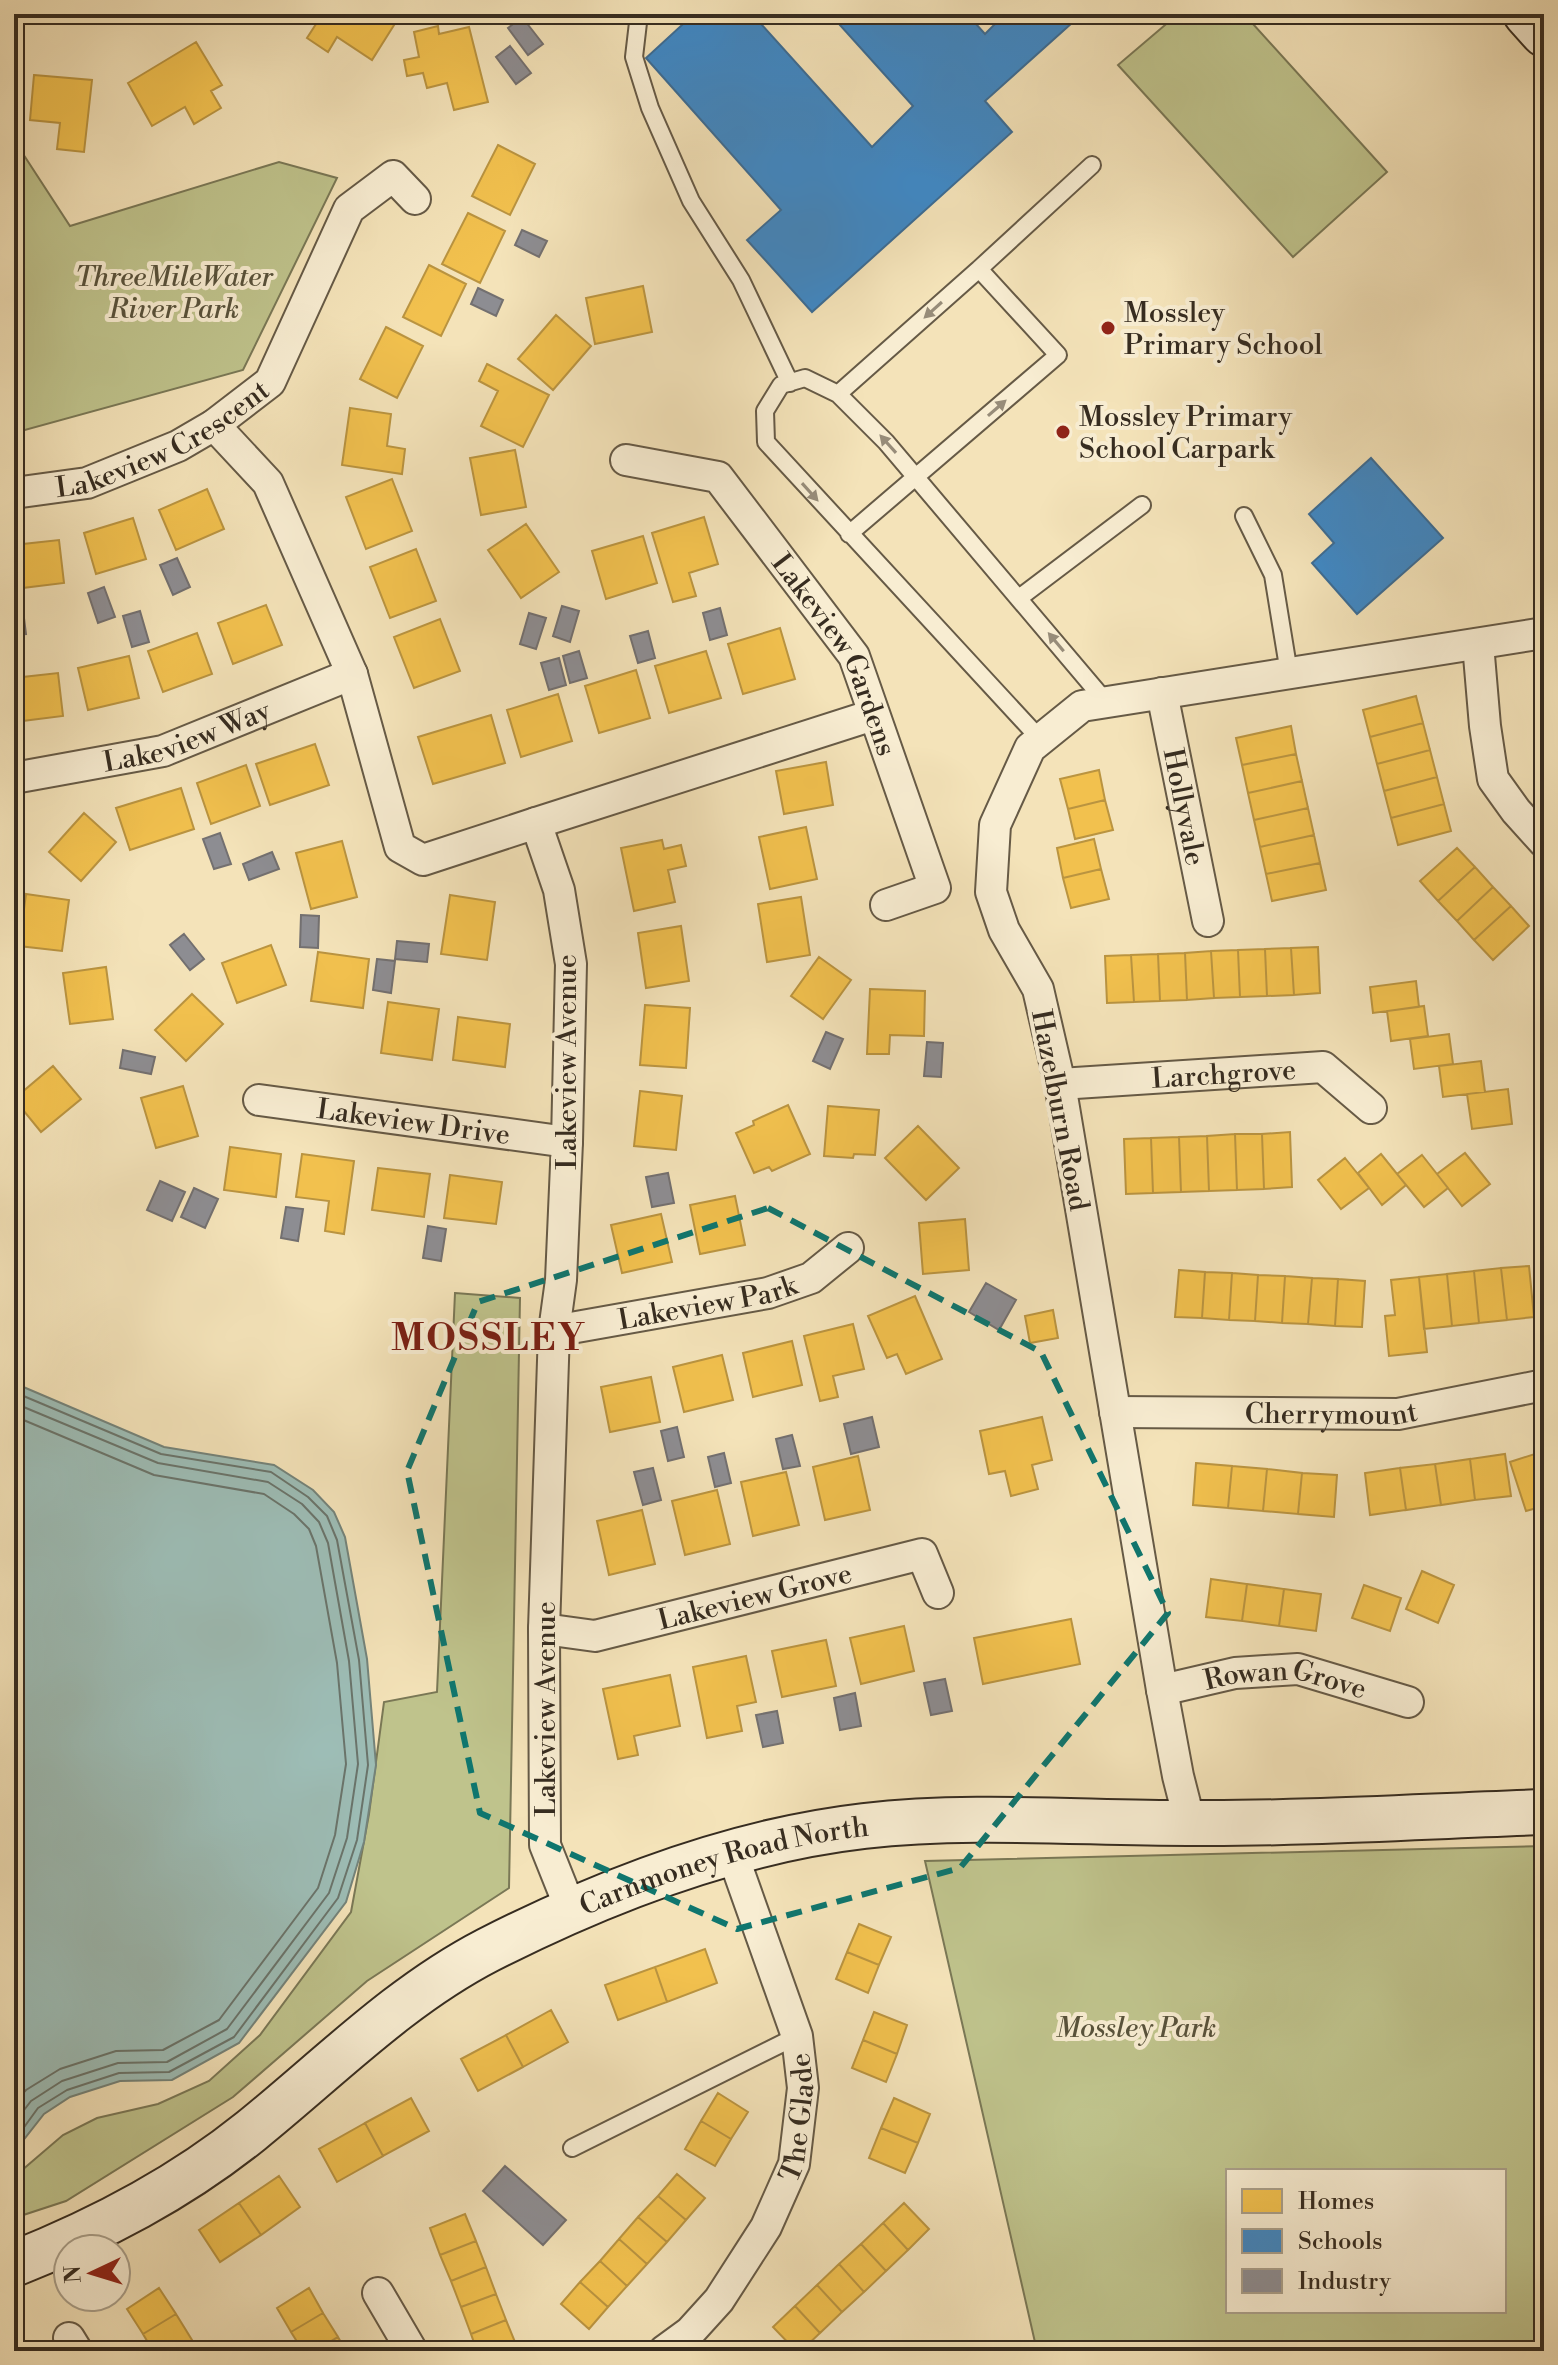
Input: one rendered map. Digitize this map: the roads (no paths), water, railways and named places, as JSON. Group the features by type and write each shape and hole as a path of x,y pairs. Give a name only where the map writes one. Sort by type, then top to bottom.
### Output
{"street":[{"path":"1526,14 1544,34"},
{"name":"Lakeview Crescent","path":"14,493 87,483 178,446 214,425 270,382 349,209 393,176 415,199"},
{"path":"214,425 268,483 352,674 400,847 423,860 873,715"},
{"name":"Lakeview Gardens","path":"626,460 718,477 854,656 935,888 886,905"},
{"name":"Hazelburn Road","path":"1190,1823 1162,1690 1060,1084 1038,989 1004,930 991,892 995,825 1030,748 1082,706 1544,633"},
{"path":"1478,644 1493,779 1544,842"},
{"name":"Lakeview Way","path":"14,778 163,751 352,674"},
{"name":"Hollyvale","path":"1162,693 1208,921"},
{"name":"Lakeview Avenue","path":"536,823 559,890 571,964 567,1142 561,1280 554,1331 544,1629 545,1845 571,1910"},
{"name":"Larchgrove","path":"1060,1084 1323,1067 1371,1108"},
{"name":"Lakeview Drive","path":"259,1100 567,1142"},
{"name":"Lakeview Park","path":"554,1331 768,1293 811,1278 848,1248"},
{"name":"Cherrymount","path":"1115,1412 1398,1414 1544,1385"},
{"name":"Lakeview Grove","path":"544,1629 595,1636 922,1554 938,1593"},
{"name":"Rowan Grove","path":"1162,1690 1235,1673 1298,1669 1408,1702"},
{"name":"Carnmoney Road North","path":"14,2264 124,2216 187,2179 249,2133 425,1986 486,1951 571,1910 732,1853 802,1836 881,1825 1030,1820 1190,1823 1544,1812"},
{"name":"The Glade","path":"664,2351 690,2332 719,2300 766,2227 794,2164 803,2088 797,2036 732,1853"},
{"path":"378,2293 412,2351"}],"lane":[{"path":"639,14 634,57 650,108 691,201 741,280 790,383"},
{"path":"838,394 1092,165"},
{"path":"849,534 1058,355 979,269"},
{"path":"1040,739 766,442 765,411 781,385 805,378 838,394 886,442 1106,702"},
{"path":"1019,598 1142,505"},
{"path":"1244,516 1273,575 1289,673"},
{"path":"572,2148 797,2036"}],"water":[{"path":"14,1383 164,1447 274,1465 313,1490 334,1512 345,1537 367,1659 376,1765 364,1842 346,1902 239,2043 172,2080 120,2081 70,2097 44,2114 22,2142 14,2173"}],"place":[{"name":"Mossley Primary School","path":"1108,328"},
{"name":"Mossley Primary School Carpark","path":"1063,432"}],"district":[{"name":"MOSSLEY","path":"489,1337"}],"park label":[{"name":"ThreeMileWater River Park","path":"174,292"},
{"name":"Mossley Park","path":"1136,2027"}]}
